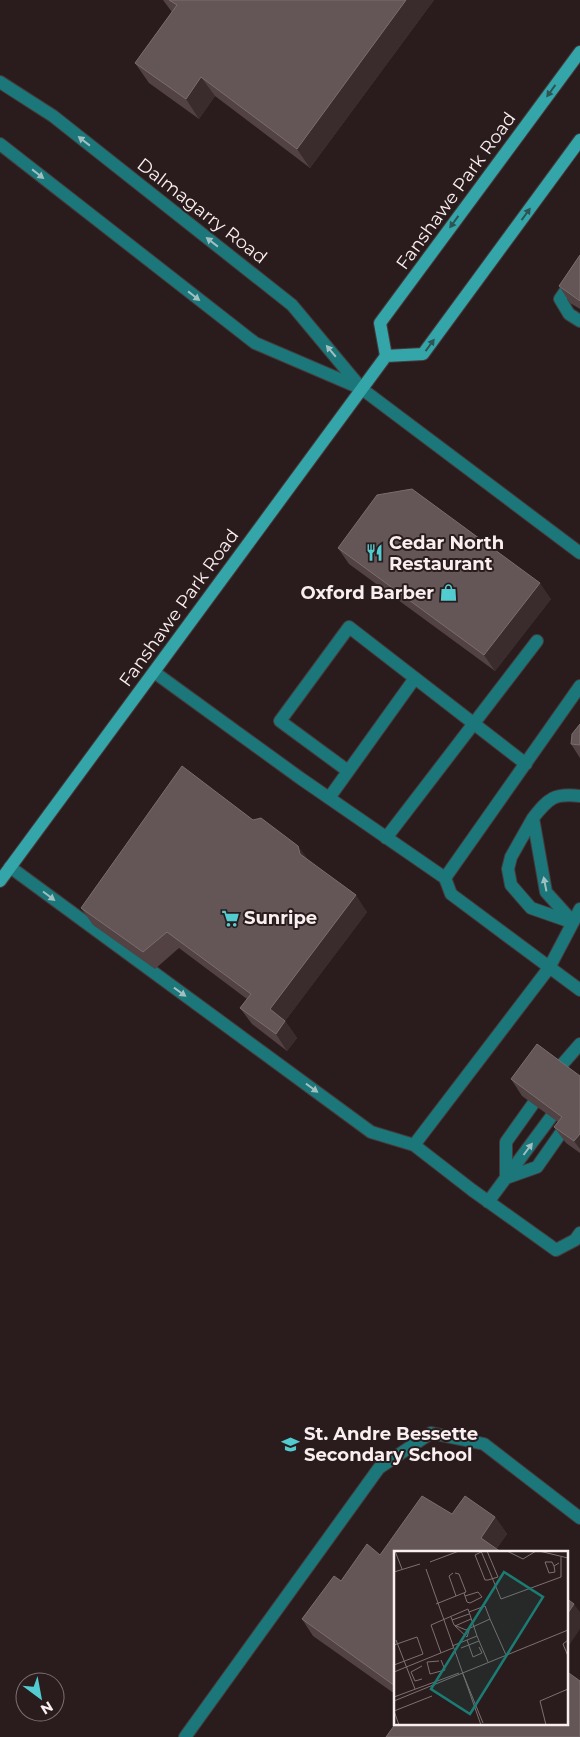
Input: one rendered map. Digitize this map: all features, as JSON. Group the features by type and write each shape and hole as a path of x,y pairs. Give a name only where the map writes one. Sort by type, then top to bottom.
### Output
{"main road":[{"name":"Fanshawe Park Road","path":"0,881 386,356 380,323 580,52"},
{"path":"386,356 423,354 580,140"}],"street":[{"name":"Dalmagarry Road","path":"0,82 53,116 292,305 362,389 580,553"},
{"name":"Dalmagarry Road","path":"0,144 255,343 362,389"},
{"path":"580,270 560,299 569,314 580,321"},
{"path":"348,771 280,721 350,627 526,764"},
{"path":"386,838 537,641"},
{"path":"154,672 445,878 452,894 580,990"},
{"path":"330,798 415,678"},
{"path":"445,878 580,686"},
{"path":"573,922 531,908 512,885 508,869 511,857 533,818 547,801 563,794 580,796"},
{"path":"533,818 546,892 573,922"},
{"path":"10,867 371,1132 414,1145 488,1202 556,1250 575,1240 580,1233"},
{"path":"414,1145 550,968 580,909"},
{"path":"559,1068 580,1044"},
{"path":"506,1178 506,1142 533,1104"},
{"path":"488,1202 551,1117"},
{"path":"506,1178 537,1167 565,1127"},
{"path":"185,1737 379,1468 431,1433 484,1444 580,1518"}],"building":[{"path":"169,0 406,0 297,149 201,77 186,99 135,63 177,5"},
{"path":"580,255 580,301 559,286"},
{"path":"412,489 540,583 484,655 338,548 377,495"},
{"path":"580,724 580,745 571,744 572,734"},
{"name":"Sunripe","path":"182,766 253,820 261,818 298,846 300,854 356,895 270,1009 285,1021 276,1034 240,1008 251,994 167,932 143,952 81,908"},
{"path":"537,1044 580,1076 580,1134 574,1141 554,1127 562,1117 511,1079"},
{"path":"422,1496 452,1514 465,1496 495,1517 481,1538 500,1551 394,1551 394,1685 302,1619 334,1576 341,1581 367,1544 380,1555"},
{"path":"568,1600 574,1604 568,1613"},
{"path":"568,1672 580,1681 580,1737 386,1737 395,1724 568,1724"}],"place":[{"name":"Cedar North Restaurant","path":"375,553"},
{"name":"Oxford Barber","path":"448,593"},
{"name":"Sunripe","path":"230,918"},
{"name":"St. Andre Bessette Secondary School","path":"290,1444"}]}
